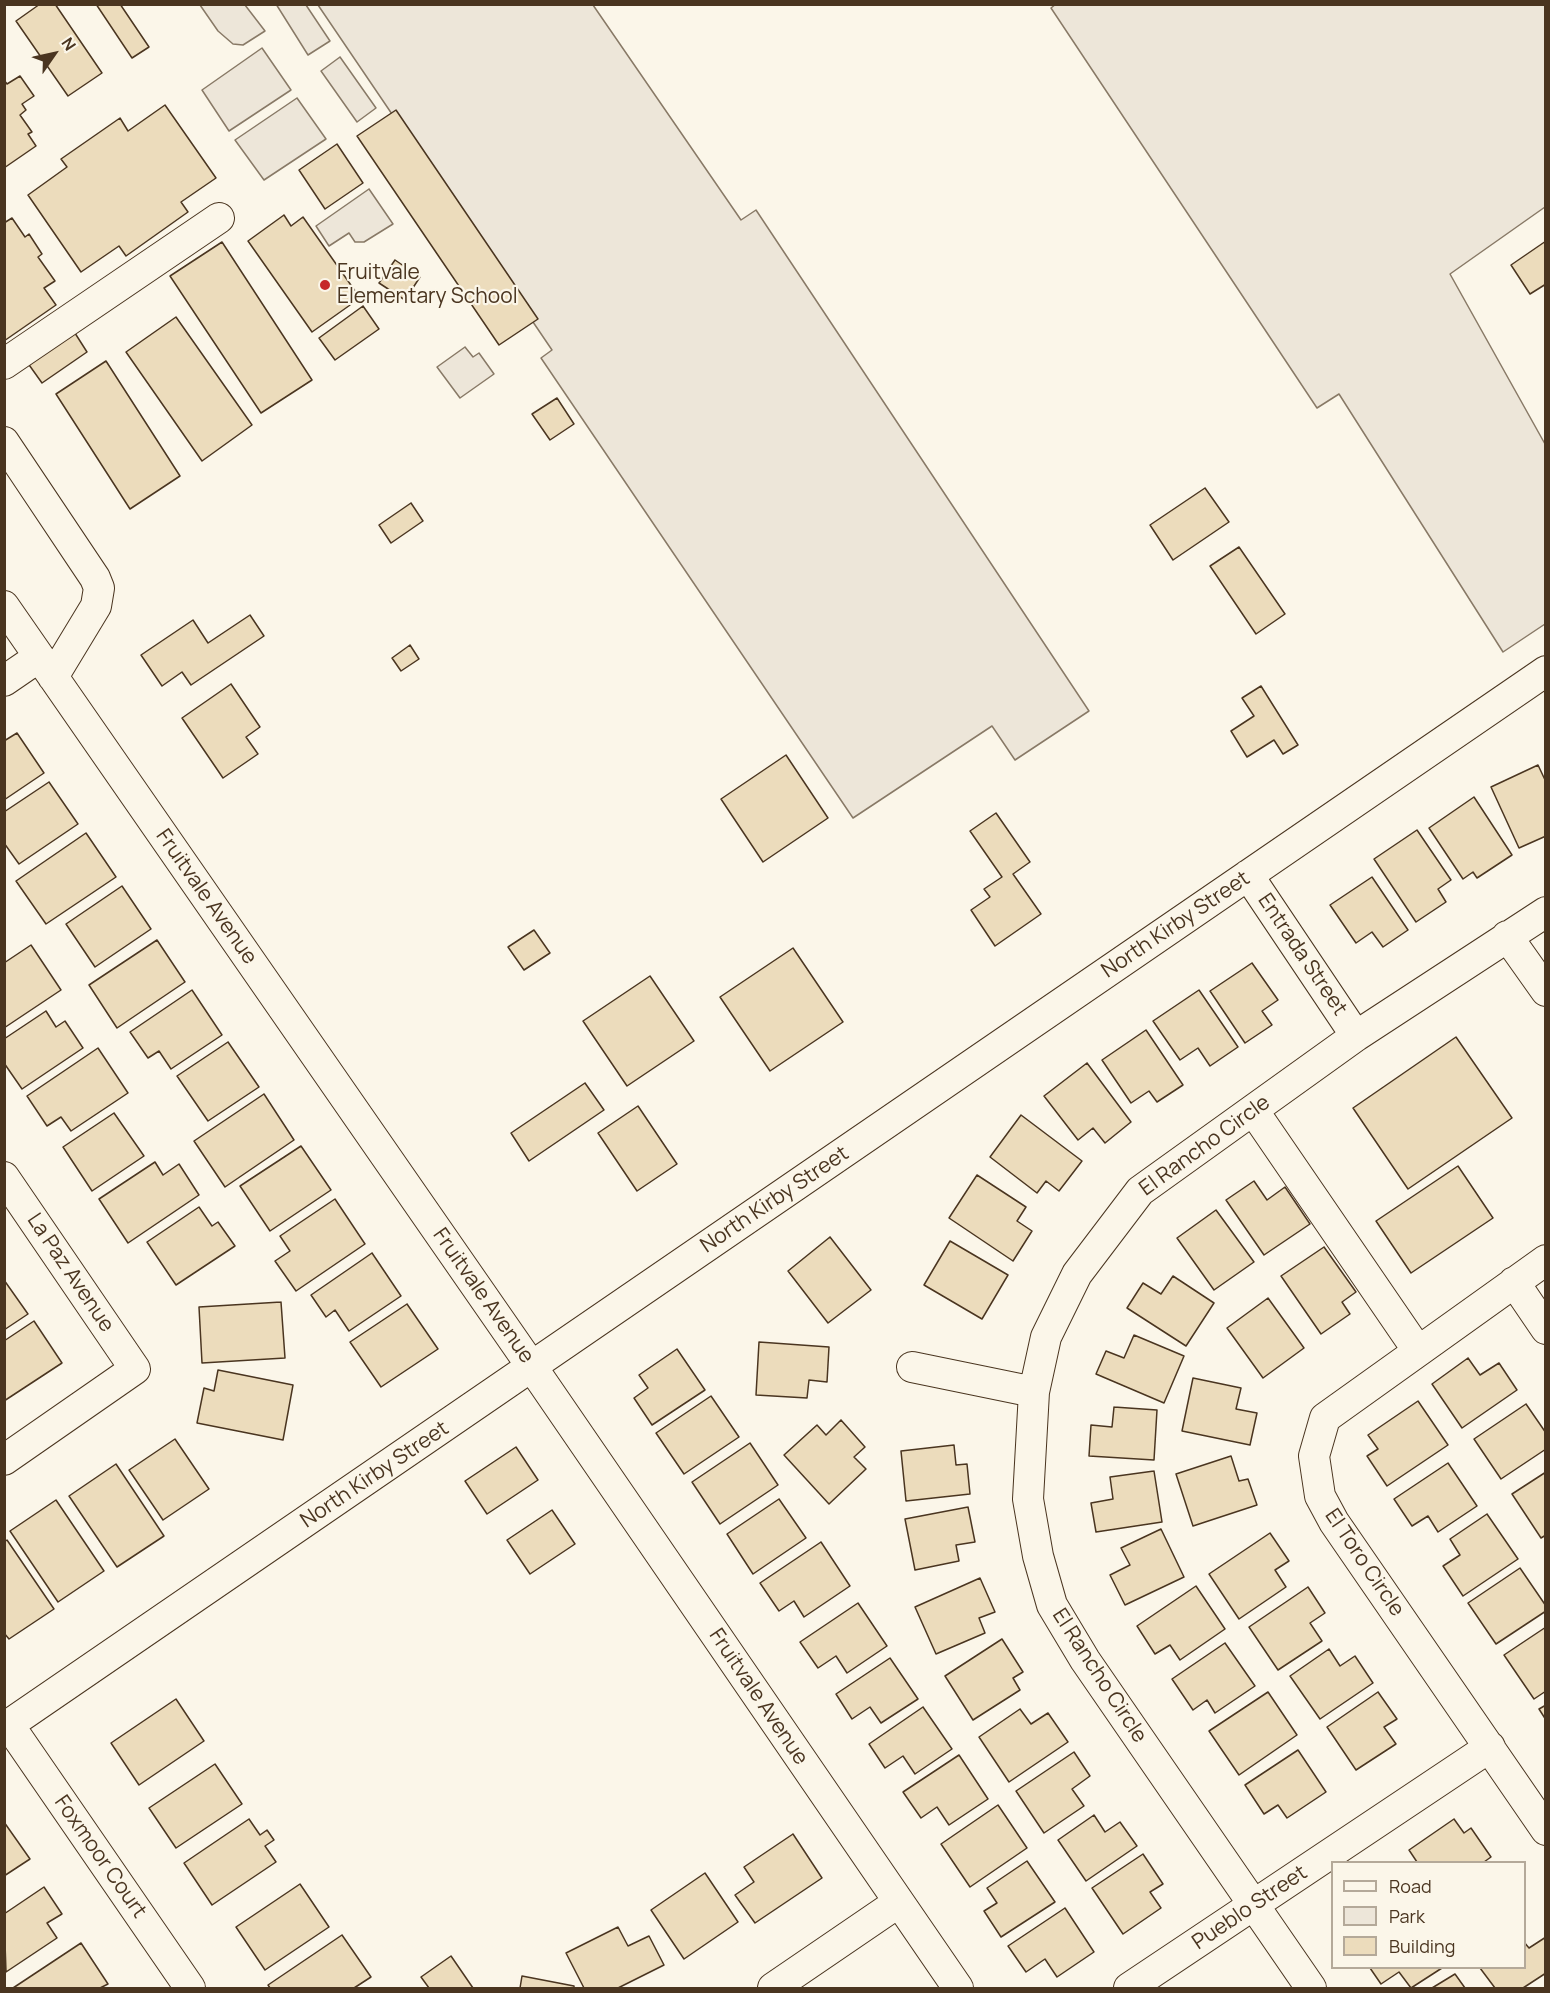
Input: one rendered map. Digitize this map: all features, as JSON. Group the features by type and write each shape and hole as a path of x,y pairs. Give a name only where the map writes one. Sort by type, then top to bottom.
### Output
{"street":[{"path":"4,364 219,218"},
{"path":"4,442 95,578 99,588 96,606 46,667 4,681"},
{"name":"Fruitvale Avenue","path":"4,606 532,1367 958,1989"},
{"name":"North Kirby Street","path":"7,1726 1545,671"},
{"name":"Entrada Street","path":"1248,875 1356,1036"},
{"name":"El Rancho Circle","path":"1311,1989 1085,1660 1052,1605 1038,1556 1028,1499 1034,1392 1046,1337 1077,1274 1140,1191 1356,1036 1545,912"},
{"path":"1507,936 1545,991"},
{"path":"1253,1110 1418,1351"},
{"name":"La Paz Avenue","path":"4,1177 135,1370 4,1460"},
{"name":"El Toro Circle","path":"1545,1260 1325,1418 1314,1456 1320,1496 1334,1522 1545,1830"},
{"path":"1514,1282 1545,1329"},
{"path":"912,1367 1034,1392"},
{"name":"Foxmoor Court","path":"7,1726 190,1989"},
{"name":"Pueblo Street","path":"1129,1989 1490,1747"},
{"path":"773,1989 898,1902"}],"green space":[{"path":"276,4 306,5 330,41 308,55"},
{"path":"1056,4 1545,5 1545,207 1450,274 1545,444 1545,624 1503,652 1339,394 1317,408 1051,8"},
{"path":"200,5 245,5 265,31 243,45 233,44 218,31"},
{"path":"318,5 593,5 741,220 756,210 1089,711 1015,760 992,726 853,818 541,358 552,350"},
{"path":"262,48 291,90 229,131 202,90"},
{"path":"340,57 376,108 357,122 321,71"},
{"path":"297,98 326,139 264,180 235,140"},
{"path":"369,189 393,224 364,242 355,242 349,233 329,246 316,226"},
{"path":"465,347 473,357 479,353 494,374 460,398 437,367"}],"building":[{"path":"40,4 55,4 102,73 68,96 16,21"},
{"path":"96,4 120,4 149,47 132,58"},
{"path":"20,76 34,96 22,104 26,110 20,115 32,132 28,134 36,146 4,168 4,80 7,84"},
{"path":"165,105 216,178 181,202 188,212 126,256 119,246 81,272 28,195 67,167 61,159 120,118 128,131"},
{"path":"396,110 538,319 499,345 357,136"},
{"path":"337,144 363,183 325,209 299,170"},
{"path":"284,215 291,226 303,217 360,298 312,332 248,241"},
{"path":"12,218 25,237 29,234 42,254 38,257 55,281 44,288 56,305 4,341 4,223"},
{"path":"1546,241 1546,284 1530,294 1511,265"},
{"path":"222,242 312,380 261,413 170,276"},
{"path":"395,260 420,277 405,300 379,283"},
{"path":"363,306 379,329 335,360 319,338"},
{"path":"176,317 252,425 202,461 126,352"},
{"path":"73,330 87,352 42,383 27,362"},
{"path":"106,361 180,476 130,509 56,394"},
{"path":"557,398 574,424 550,440 532,414"},
{"path":"1205,488 1229,522 1173,560 1150,525"},
{"path":"411,503 423,521 391,543 379,525"},
{"path":"1239,547 1285,614 1256,634 1210,566"},
{"path":"250,615 264,636 191,685 182,672 162,686 141,655 193,620 208,643"},
{"path":"410,645 419,659 401,671 392,658"},
{"path":"231,684 260,727 246,737 258,754 223,778 182,718"},
{"path":"1261,686 1298,745 1283,754 1274,740 1247,757 1231,731 1254,716 1242,698"},
{"path":"17,733 44,773 4,800 4,741"},
{"path":"786,755 828,818 763,862 721,799"},
{"path":"1538,765 1546,782 1546,836 1519,848 1491,787"},
{"path":"49,782 78,824 19,864 4,843 4,812"},
{"path":"1474,797 1512,855 1477,878 1473,872 1463,879 1429,828"},
{"path":"996,813 1030,862 1013,874 1041,914 995,946 971,910 990,897 984,889 1002,877 970,831"},
{"path":"1417,830 1451,880 1438,889 1446,902 1416,922 1374,859"},
{"path":"86,833 116,877 46,924 16,881"},
{"path":"1372,877 1408,930 1383,947 1372,932 1356,943 1330,905"},
{"path":"122,886 151,929 95,967 66,924"},
{"path":"534,930 550,953 524,970 508,947"},
{"path":"157,940 185,982 117,1028 89,985"},
{"path":"31,945 61,990 4,1028 4,963"},
{"path":"793,948 843,1022 770,1071 720,997"},
{"path":"1252,963 1278,1000 1262,1011 1272,1025 1245,1043 1210,991"},
{"path":"650,976 694,1041 627,1086 583,1021"},
{"path":"192,990 222,1035 171,1069 159,1051 148,1058 130,1032"},
{"path":"1199,990 1238,1047 1210,1066 1198,1048 1180,1060 1153,1021"},
{"path":"46,1011 56,1027 65,1021 83,1048 22,1089 4,1063 4,1039"},
{"path":"1146,1030 1183,1085 1157,1102 1149,1091 1131,1103 1102,1060"},
{"path":"1456,1037 1512,1118 1408,1189 1353,1108"},
{"path":"228,1042 259,1087 208,1121 177,1076"},
{"path":"98,1048 128,1093 71,1131 61,1117 47,1126 27,1096"},
{"path":"1087,1063 1131,1122 1105,1143 1093,1128 1078,1140 1044,1096"},
{"path":"585,1083 604,1110 529,1161 511,1133"},
{"path":"264,1094 294,1140 225,1187 194,1141"},
{"path":"638,1106 677,1164 637,1191 598,1133"},
{"path":"114,1113 144,1156 92,1191 63,1147"},
{"path":"1021,1115 1082,1161 1059,1191 1046,1181 1037,1193 990,1157"},
{"path":"301,1146 331,1190 270,1231 240,1186"},
{"path":"155,1162 163,1175 179,1164 199,1195 128,1243 99,1199"},
{"path":"1458,1166 1493,1218 1411,1273 1376,1221"},
{"path":"977,1175 1026,1207 1017,1221 1032,1231 1013,1261 949,1218"},
{"path":"1254,1181 1267,1200 1285,1187 1310,1224 1264,1255 1226,1200"},
{"path":"335,1199 365,1244 296,1291 275,1261 290,1251 280,1236"},
{"path":"199,1207 212,1226 218,1222 235,1246 176,1285 147,1242"},
{"path":"1216,1210 1254,1262 1214,1290 1177,1238"},
{"path":"830,1237 871,1290 828,1323 788,1271"},
{"path":"950,1241 1008,1275 982,1319 924,1285"},
{"path":"1324,1247 1356,1292 1342,1302 1350,1314 1321,1334 1281,1276"},
{"path":"372,1253 401,1296 349,1331 335,1310 326,1317 311,1295"},
{"path":"1173,1276 1214,1303 1186,1346 1127,1308 1143,1283 1161,1294"},
{"path":"4,1280 28,1314 4,1330"},
{"path":"1268,1298 1304,1348 1263,1378 1227,1328"},
{"path":"281,1302 285,1358 202,1363 199,1307"},
{"path":"407,1304 438,1349 381,1387 350,1342"},
{"path":"34,1321 62,1363 4,1401 4,1341"},
{"path":"1134,1335 1184,1356 1164,1403 1096,1374 1106,1351 1124,1358"},
{"path":"759,1342 829,1347 827,1382 809,1380 807,1398 756,1395"},
{"path":"677,1349 705,1390 652,1425 634,1398 648,1388 639,1375"},
{"path":"1468,1358 1480,1375 1499,1363 1517,1390 1462,1428 1432,1384"},
{"path":"218,1370 293,1385 283,1440 197,1423 204,1388 214,1391"},
{"path":"1193,1378 1241,1388 1236,1409 1257,1413 1250,1445 1182,1431"},
{"path":"711,1396 739,1437 684,1474 656,1433"},
{"path":"1418,1401 1448,1445 1387,1486 1367,1456 1378,1449 1368,1435"},
{"path":"1526,1404 1546,1433 1546,1449 1501,1479 1474,1439"},
{"path":"1114,1407 1157,1410 1154,1460 1089,1456 1091,1425 1112,1427"},
{"path":"841,1420 865,1447 854,1457 866,1469 829,1504 784,1455 817,1425 826,1435"},
{"path":"175,1439 209,1489 163,1520 129,1470"},
{"path":"750,1443 778,1485 720,1524 692,1482"},
{"path":"954,1445 956,1465 967,1464 970,1494 906,1501 901,1451"},
{"path":"516,1447 538,1480 487,1514 465,1481"},
{"path":"1231,1456 1239,1481 1248,1479 1257,1505 1193,1526 1176,1474"},
{"path":"1448,1463 1477,1506 1438,1532 1428,1516 1412,1526 1394,1499"},
{"path":"116,1464 164,1536 117,1567 69,1496"},
{"path":"1154,1471 1162,1522 1096,1532 1091,1503 1113,1499 1110,1477"},
{"path":"1546,1472 1546,1535 1541,1538 1512,1494"},
{"path":"779,1499 806,1538 753,1574 727,1534"},
{"path":"56,1500 104,1571 58,1602 10,1531"},
{"path":"968,1507 975,1542 956,1545 959,1561 915,1570 905,1519"},
{"path":"552,1510 575,1544 530,1574 507,1540"},
{"path":"1487,1514 1518,1559 1463,1596 1443,1566 1460,1555 1450,1539"},
{"path":"1161,1529 1184,1577 1125,1605 1110,1575 1130,1565 1121,1548"},
{"path":"1270,1533 1289,1561 1275,1570 1286,1587 1239,1619 1209,1574"},
{"path":"7,1540 54,1609 9,1639 4,1633 4,1542"},
{"path":"821,1542 850,1586 804,1617 794,1601 779,1611 760,1583"},
{"path":"1520,1568 1546,1606 1546,1611 1496,1644 1468,1603"},
{"path":"980,1578 995,1612 979,1618 985,1633 936,1654 915,1607"},
{"path":"1196,1586 1225,1629 1180,1660 1170,1645 1155,1654 1137,1626"},
{"path":"1308,1587 1325,1613 1310,1623 1322,1641 1278,1670 1249,1627"},
{"path":"858,1603 887,1646 847,1673 836,1656 818,1668 800,1642"},
{"path":"1546,1627 1546,1691 1534,1699 1504,1655"},
{"path":"1002,1639 1023,1672 1013,1678 1020,1690 973,1720 945,1676"},
{"path":"1225,1643 1255,1686 1215,1713 1207,1700 1193,1710 1172,1679"},
{"path":"1329,1649 1340,1666 1355,1656 1373,1683 1320,1719 1290,1676"},
{"path":"890,1658 918,1699 881,1723 870,1707 852,1719 836,1694"},
{"path":"1268,1692 1297,1735 1239,1775 1209,1731"},
{"path":"1378,1692 1397,1719 1384,1727 1396,1744 1356,1770 1327,1727"},
{"path":"176,1699 204,1741 139,1785 111,1743"},
{"path":"1546,1705 1546,1720 1539,1709"},
{"path":"923,1707 952,1749 915,1774 903,1756 885,1768 869,1744"},
{"path":"1020,1709 1031,1724 1048,1713 1068,1742 1009,1782 979,1737"},
{"path":"1298,1750 1326,1792 1287,1818 1278,1805 1264,1814 1245,1785"},
{"path":"1074,1752 1090,1776 1072,1789 1084,1806 1044,1833 1016,1791"},
{"path":"959,1755 988,1799 949,1825 937,1807 921,1818 903,1792"},
{"path":"215,1764 242,1804 176,1848 149,1808"},
{"path":"998,1805 1027,1848 970,1887 941,1844"},
{"path":"1094,1815 1105,1832 1120,1822 1137,1846 1086,1881 1058,1840"},
{"path":"249,1819 260,1835 267,1830 274,1840 265,1846 276,1862 212,1905 184,1863"},
{"path":"1454,1819 1464,1833 1471,1828 1491,1857 1485,1861 1416,1861 1409,1850"},
{"path":"4,1822 30,1859 4,1876"},
{"path":"793,1834 822,1878 755,1923 735,1895 754,1882 744,1867"},
{"path":"1143,1854 1163,1884 1150,1892 1161,1908 1123,1934 1092,1888"},
{"path":"1027,1861 1055,1902 1001,1937 984,1911 997,1903 987,1888"},
{"path":"705,1873 738,1922 684,1959 651,1910"},
{"path":"300,1884 329,1927 265,1970 236,1927"},
{"path":"44,1887 62,1914 47,1923 57,1938 6,1972 4,1914"},
{"path":"1065,1908 1094,1952 1057,1977 1045,1959 1026,1972 1008,1946"},
{"path":"618,1927 628,1946 649,1936 664,1965 618,1988 584,1988 566,1953"},
{"path":"342,1935 371,1977 354,1988 270,1988 268,1985"},
{"path":"1546,1937 1546,1973 1523,1988 1495,1988 1481,1969 1526,1969 1526,1944 1529,1948"},
{"path":"81,1943 108,1984 100,1988 13,1988"},
{"path":"451,1956 473,1988 429,1988 421,1977"},
{"path":"1371,1969 1440,1969 1411,1988 1399,1972 1381,1984"},
{"path":"1455,1974 1465,1988 1432,1988"},
{"path":"522,1976 574,1986 574,1988 520,1988"}],"place":[{"name":"Fruitvale Elementary School","path":"325,285"}]}
